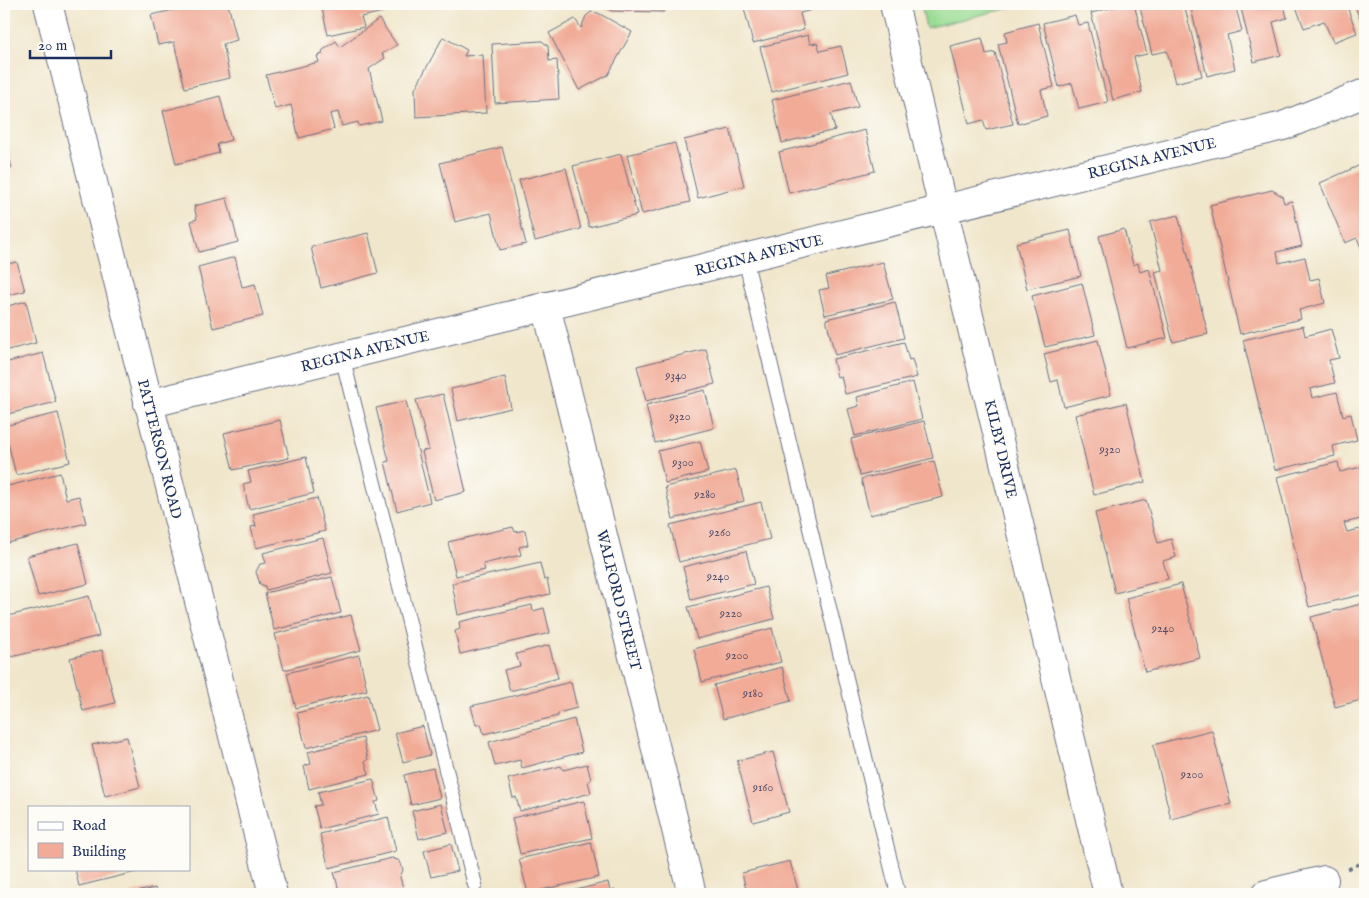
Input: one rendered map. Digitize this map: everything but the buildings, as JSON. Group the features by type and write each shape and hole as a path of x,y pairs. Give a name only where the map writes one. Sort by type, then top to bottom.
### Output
{"street":[{"name":"PATTERSON ROAD","path":"48,4 273,894"},
{"name":"KILBY DRIVE","path":"894,4 1108,894"},
{"name":"REGINA AVENUE","path":"148,404 1283,126 1365,93"},
{"name":"WALFORD STREET","path":"546,306 692,894"},
{"path":"1266,894 1324,880"}],"lane":[{"path":"745,258 898,894"},
{"path":"342,356 475,885"}],"green space":[{"path":"921,4 1026,4 926,28"}]}
